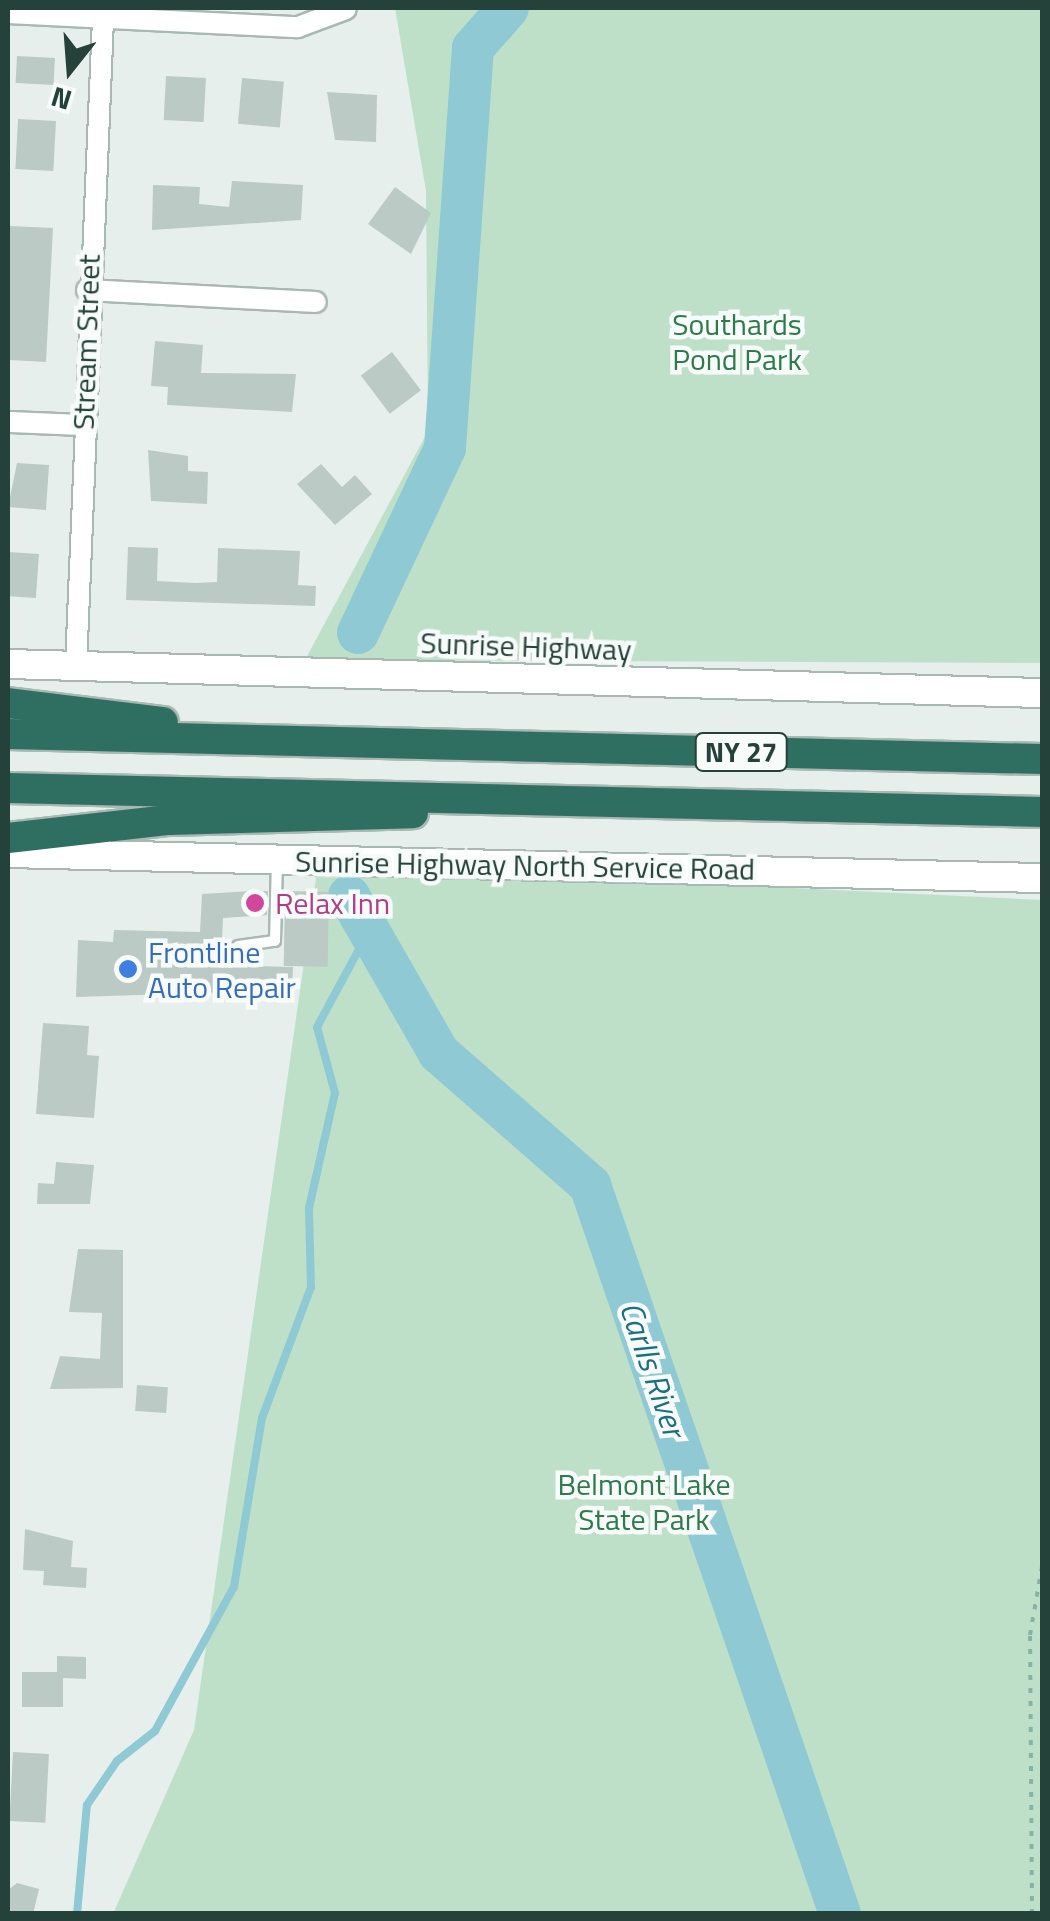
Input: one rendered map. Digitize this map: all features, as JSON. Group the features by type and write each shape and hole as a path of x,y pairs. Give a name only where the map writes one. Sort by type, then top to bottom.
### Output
{"highway":[{"path":"8,703 274,740"},
{"name":"NY 27","path":"8,734 1042,759"},
{"name":"NY 27","path":"8,788 1042,812"},
{"path":"8,838 546,800"}],"main road":[{"name":"Sunrise Highway","path":"8,664 1042,694"},
{"name":"Sunrise Highway North Service Road","path":"8,853 1042,878"}],"street":[{"path":"8,14 298,27 346,8"},
{"name":"Stream Street","path":"76,666 87,290 103,18"},
{"path":"87,290 316,302"},
{"path":"8,422 84,424"}],"lane":[{"path":"238,946 276,940 278,860"}],"path":[{"path":"1032,1914 1030,1635 1042,1566"}],"green space":[{"name":"Southards Pond Park","path":"395,8 1042,8 1042,663 305,660 428,431 426,191"},
{"name":"Belmont Lake State Park","path":"318,865 1042,900 1042,1913 113,1914 194,1730"}],"building":[{"path":"17,56 55,58 54,85 16,83"},
{"path":"166,76 206,78 204,122 164,120"},
{"path":"242,78 284,82 280,127 238,124"},
{"path":"327,92 377,95 376,142 335,140"},
{"path":"18,119 56,121 53,171 15,169"},
{"path":"232,181 303,185 301,220 152,230 153,185 200,187 199,204 229,207"},
{"path":"395,187 431,213 411,254 368,224"},
{"path":"10,226 53,228 46,362 10,360"},
{"path":"155,341 203,345 201,373 296,374 292,412 167,405 168,387 151,386"},
{"path":"392,352 421,390 390,414 361,375"},
{"path":"148,450 188,456 188,471 208,472 207,504 151,501"},
{"path":"17,463 49,465 46,510 8,507"},
{"path":"321,464 342,487 355,475 372,494 335,525 297,484"},
{"path":"128,547 158,548 157,581 195,583 217,582 218,548 300,551 298,585 316,586 315,606 126,600"},
{"path":"9,552 39,554 36,598 8,596"},
{"path":"268,891 267,915 223,918 221,965 293,967 292,990 76,997 78,940 113,942 114,930 200,932 202,894"},
{"path":"285,891 329,892 328,967 284,966"},
{"path":"43,1023 89,1026 87,1055 99,1056 94,1118 36,1114"},
{"path":"56,1162 94,1165 90,1204 37,1204 38,1183 54,1184"},
{"path":"78,1249 123,1250 123,1388 50,1389 60,1356 100,1359 102,1313 69,1312"},
{"path":"137,1385 168,1387 166,1413 135,1411"},
{"path":"25,1529 73,1541 71,1567 87,1568 86,1588 43,1585 44,1571 23,1570"},
{"path":"57,1656 86,1657 86,1679 63,1678 63,1707 22,1707 22,1672 57,1672"},
{"path":"13,1752 49,1754 45,1823 9,1821"},
{"path":"17,1883 39,1889 33,1914 8,1914 8,1890"}],"waterway":[{"path":"358,633 445,448 473,48 508,8"},
{"name":"Carlls River","path":"349,896 439,1053 590,1185 840,1914"},
{"path":"77,1914 87,1805 117,1761 155,1731 234,1587 262,1418 311,1287 309,1208 335,1093 317,1027 369,931"}],"place":[{"name":"Relax Inn","path":"255,903"},
{"name":"Frontline Auto Repair","path":"128,969"}]}
